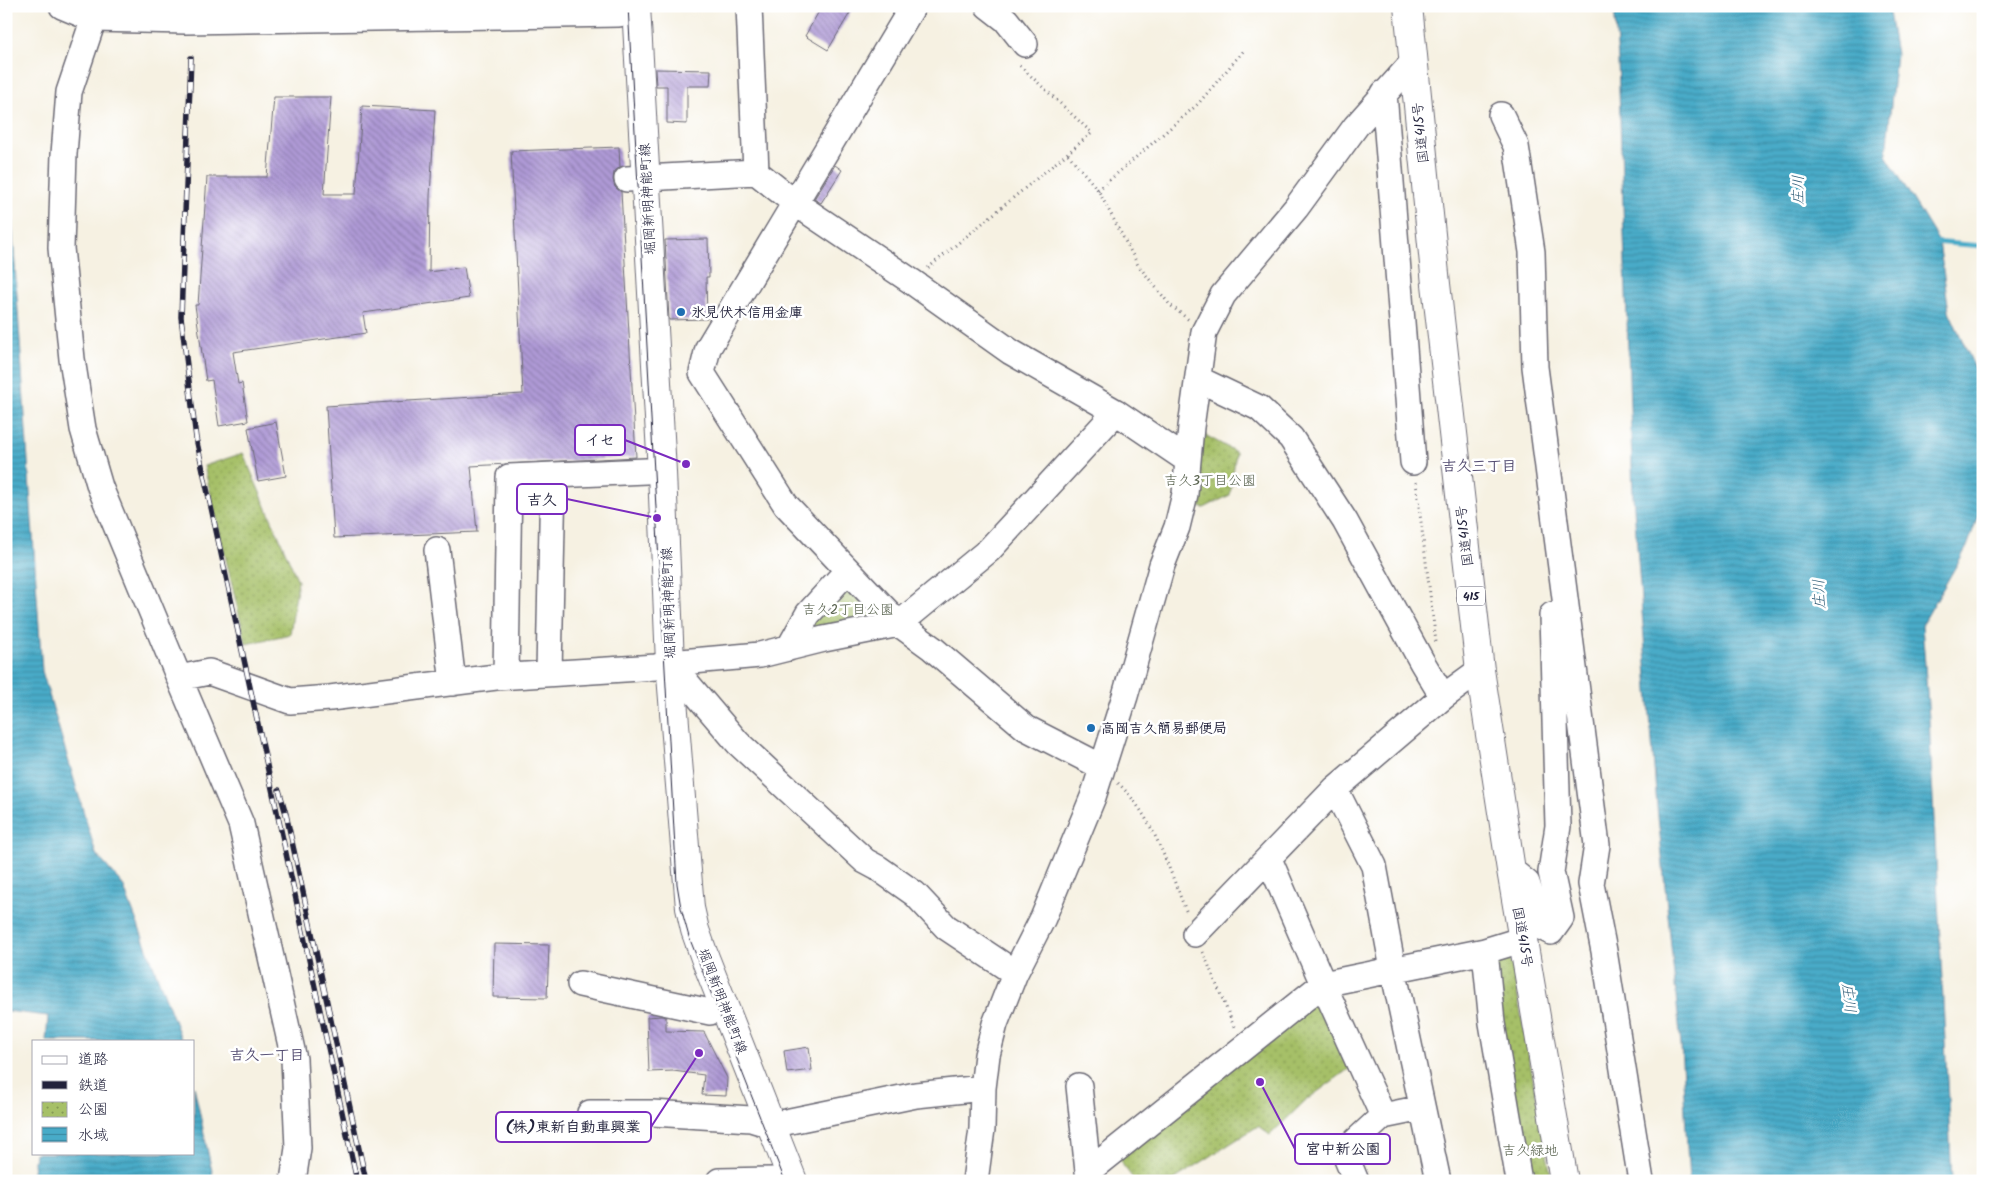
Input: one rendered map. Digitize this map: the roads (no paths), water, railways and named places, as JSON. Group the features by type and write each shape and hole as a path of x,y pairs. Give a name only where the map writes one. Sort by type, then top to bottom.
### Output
{"main road":[{"name":"国道415号","path":"1408,6 1438,302 1480,670 1511,870 1564,1181"},
{"name":"堀岡新明神能町線","path":"627,8 636,179 646,472 663,665 690,908 705,958 781,1180"},
{"name":"堀岡新明神能町線","path":"636,179 662,472 663,665 669,879 673,907 710,1012 761,1122"}],"street":[{"path":"62,6 96,13 186,21 627,8"},
{"path":"749,6 756,172"},
{"path":"913,6 708,348 702,373 786,505 899,624 932,648 1026,728 1102,767"},
{"path":"988,6 1006,20 1026,44"},
{"path":"96,13 69,92 64,154 61,248 72,359 83,429 100,487 241,824 294,1059 298,1148 293,1181"},
{"path":"975,1181 982,1129 983,1088 987,1055 995,1024 1015,973 1043,918 1092,797 1125,696 1162,565 1177,527 1185,494 1187,460 1204,332 1222,295 1296,208 1356,126 1413,62"},
{"path":"1384,93 1413,462"},
{"path":"1502,115 1516,146 1532,252 1536,367 1597,845 1591,884 1604,951 1640,1181"},
{"path":"636,179 756,172 795,203 911,281 1010,352 1116,412 1187,460"},
{"path":"1198,379 1259,408 1291,438 1345,521 1443,697"},
{"path":"179,678 209,672 290,701 453,684 506,676 663,665 760,655 824,639 899,624 989,550 1116,412"},
{"path":"506,676 509,476 646,472"},
{"path":"549,673 553,475"},
{"path":"437,550 453,684"},
{"path":"789,648 808,614 847,571"},
{"path":"1511,870 1527,883 1541,927 1551,932 1561,918 1551,872 1558,826 1552,615 1568,610"},
{"path":"663,665 738,743 865,861 915,894 946,927 1015,973"},
{"path":"1195,934 1335,789 1443,697 1480,670"},
{"path":"1335,789 1374,866 1393,969 1438,1181"},
{"path":"1269,859 1383,1116"},
{"path":"1089,1176 1243,1047 1323,984 1485,951 1524,939"},
{"path":"1485,951 1492,1022 1519,1181"},
{"path":"580,984 710,1012"},
{"path":"1079,1086 1089,1176"},
{"path":"590,1113 652,1113 761,1122 916,1095 983,1088"},
{"path":"1356,1181 1344,1152 1383,1116 1422,1108"},
{"path":"719,1181 781,1180"}],"water":[{"name":"庄川","path":"1614,6 1888,6 1896,54 1886,155 1939,242 1949,311 1983,386 1983,509 1979,513 1967,547 1922,625 1929,718 1952,1181 1689,1181 1681,1045 1657,807 1633,495 1618,60"},
{"path":"6,7 7,145 42,671 96,854 123,885 182,1040 46,1040 48,1016 6,1011"},
{"path":"195,1091 214,1181 32,1181 35,1154 195,1154"}],"waterway":[{"path":"1933,242 1983,246"}],"tram line":[{"path":"628,6 677,884 689,937 785,1181"}],"railway":[{"path":"191,58 181,317 196,438 357,1181"},
{"path":"279,790 286,814 366,1181"}],"place":[{"name":"氷見伏木信用金庫","path":"681,312"},
{"name":"イセ","path":"686,464"},
{"name":"吉久","path":"657,518"},
{"name":"高岡吉久簡易郵便局","path":"1091,728"},
{"name":"(株)東新自動車興業","path":"699,1053"},
{"name":"宮中新公園","path":"1260,1082"}],"district":[{"name":"吉久三丁目","path":"1479,466"},
{"name":"吉久一丁目","path":"267,1055"}],"park label":[{"name":"吉久3丁目公園","path":"1210,480"},
{"name":"吉久2丁目公園","path":"848,609"},
{"name":"吉久緑地","path":"1530,1150"}]}
